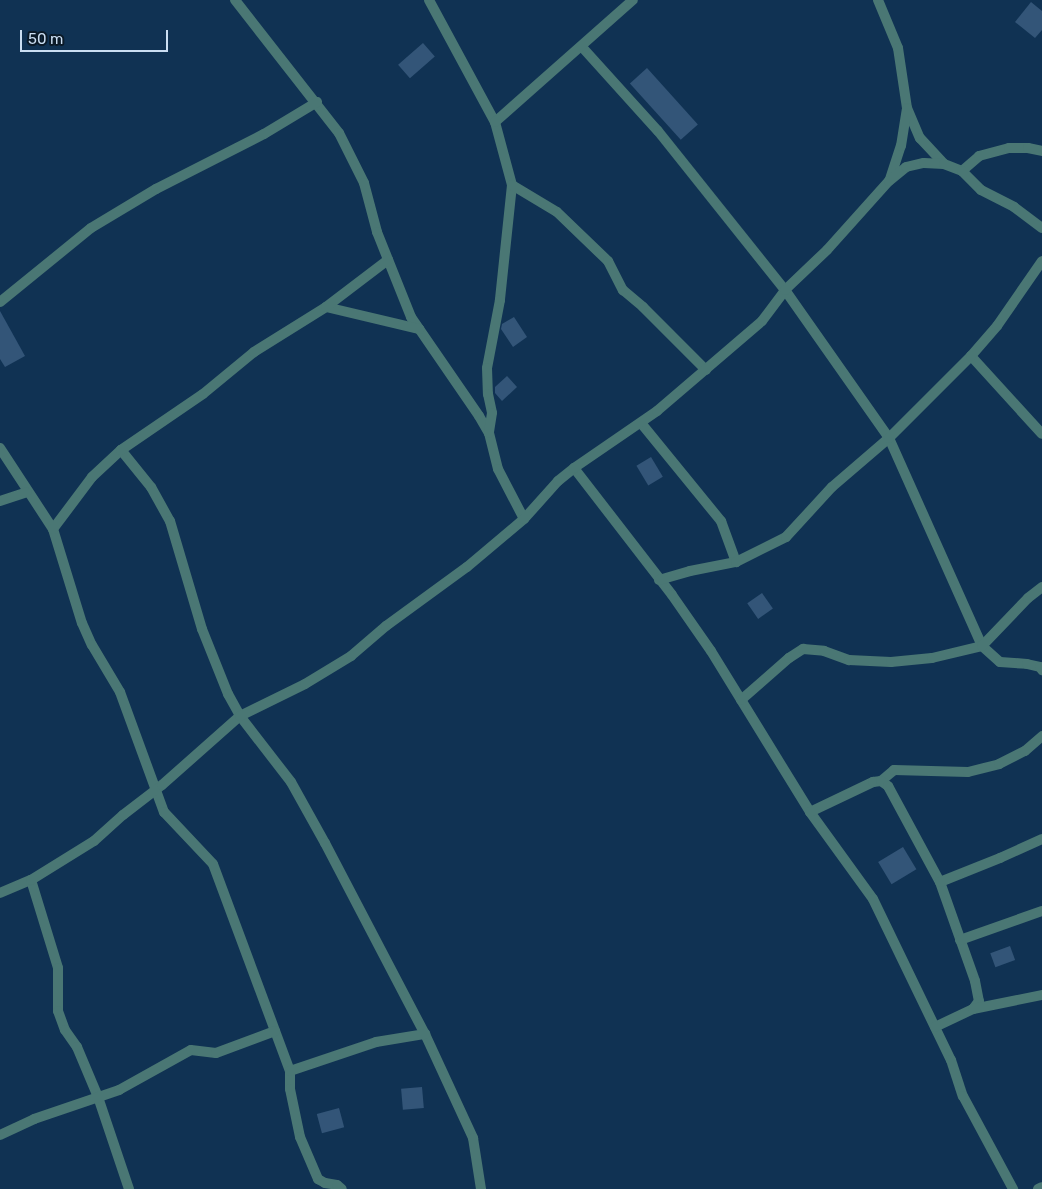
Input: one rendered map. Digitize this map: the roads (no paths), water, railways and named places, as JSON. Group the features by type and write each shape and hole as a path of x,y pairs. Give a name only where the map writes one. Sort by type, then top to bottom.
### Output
{"street":[{"path":"235,0 317,102 339,133 364,183 388,260 411,317 463,389 489,433 498,469 524,519"},
{"path":"429,0 495,122 512,185 500,300 487,368 488,394 492,413 489,433"},
{"path":"495,122 633,0"},
{"path":"878,0 898,48 907,108 920,138 944,164"},
{"path":"582,47 658,131 786,290 889,438 982,646 1000,662 1027,664 1040,667 1042,670"},
{"path":"0,302 91,228 156,189 264,134 317,102"},
{"path":"889,182 902,146 907,108"},
{"path":"962,171 979,156 1009,148 1028,148 1042,151"},
{"path":"0,893 31,880 94,841 155,791 240,716 305,684 351,656 386,626 467,567 524,519 558,482 574,468 641,423 762,321 786,290 827,250 889,182 906,167 924,163 944,164 962,171 981,190 1014,207 1042,228"},
{"path":"512,185 557,212 608,261 623,290 643,307 706,370"},
{"path":"53,529 92,477 121,450 204,394 254,352 326,307 388,260"},
{"path":"659,580 690,571 736,562 786,538 832,487 889,438 971,356 998,326 1042,261"},
{"path":"326,307 419,329"},
{"path":"971,356 1042,434"},
{"path":"641,423 721,521 736,562"},
{"path":"0,448 53,529 82,623 92,645 120,692 164,812 213,864 290,1071 290,1089 300,1137 318,1179 342,1189"},
{"path":"121,450 151,487 170,521 202,629 217,670 240,716 290,782 325,844 425,1034 472,1138 481,1189"},
{"path":"574,468 711,651 810,812 873,899 951,1060 963,1096 1013,1189"},
{"path":"0,501 27,492"},
{"path":"741,700 788,658 803,649 824,652 850,660 891,662 932,658 982,646 1042,586"},
{"path":"881,782 894,770 968,772 999,764 1025,751 1042,736"},
{"path":"810,812 873,782 881,782 888,786 940,882 975,981 979,1001 973,1010"},
{"path":"940,882 1000,858 1042,838"},
{"path":"31,880 58,968 58,1010 65,1030 77,1047 98,1097 129,1189"},
{"path":"960,940 1042,911"},
{"path":"935,1027 973,1010 1042,995"},
{"path":"0,1135 34,1119 119,1090 191,1050 216,1053 275,1031"},
{"path":"290,1071 376,1042 425,1034"},
{"path":"1038,1189 1042,1187"}]}
